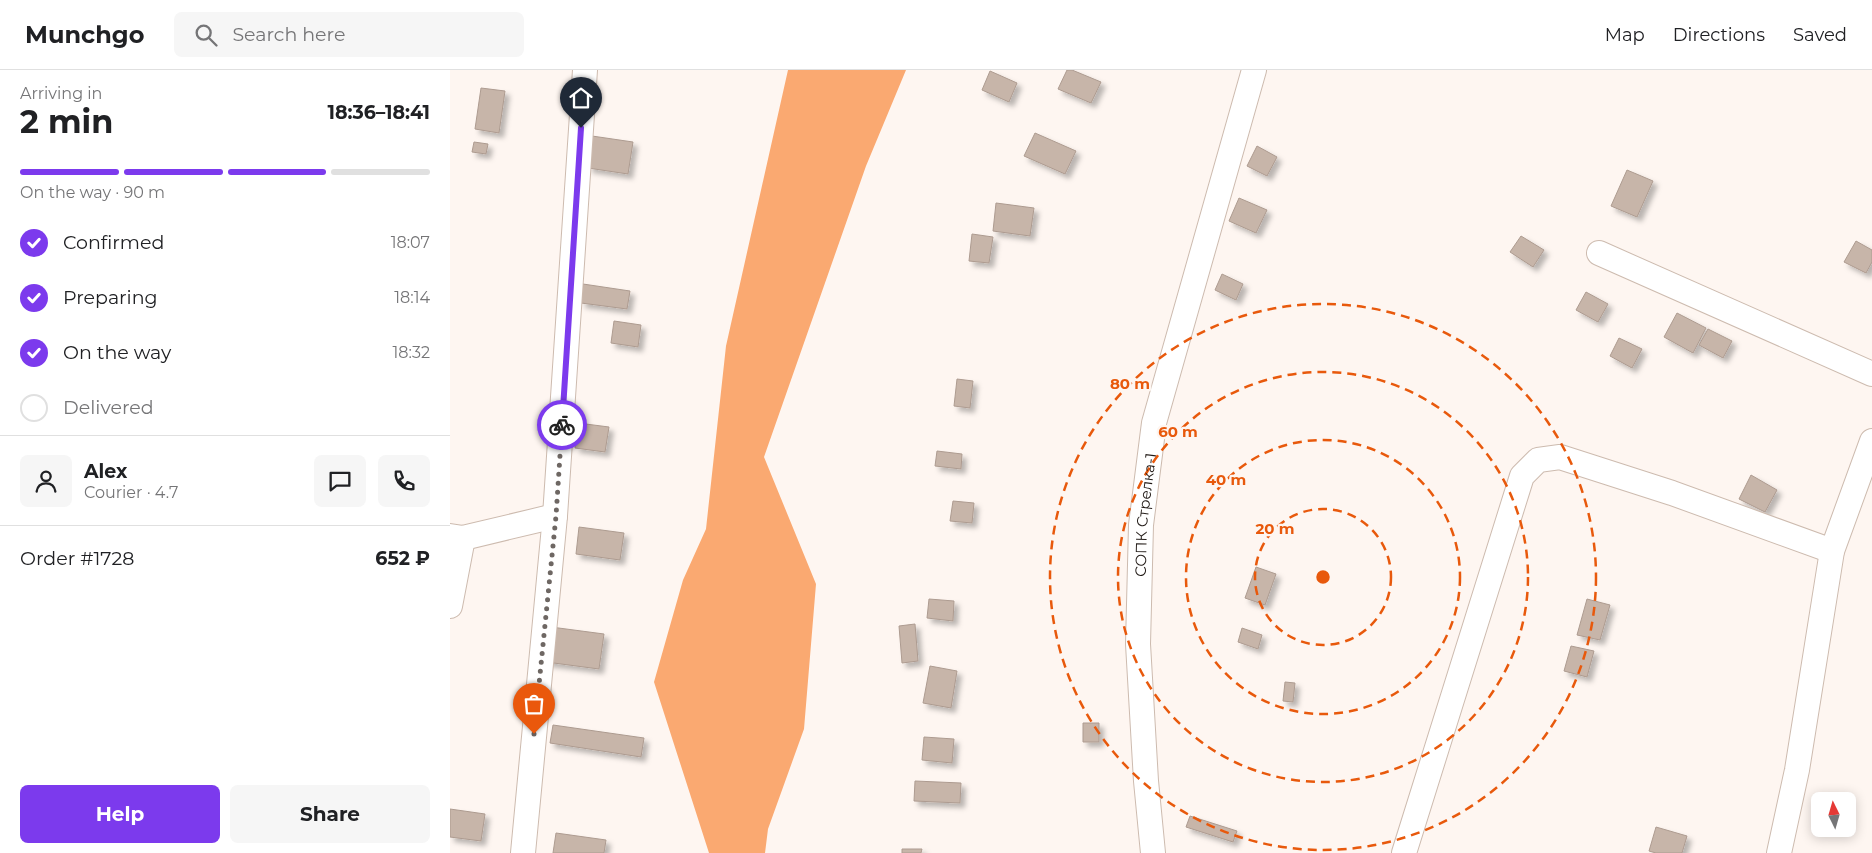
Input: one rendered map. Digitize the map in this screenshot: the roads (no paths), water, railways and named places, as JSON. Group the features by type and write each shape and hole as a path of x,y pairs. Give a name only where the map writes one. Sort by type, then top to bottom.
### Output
{"street":[{"path":"523,853 556,516 585,70"},
{"name":"СОПК Стрелка-1","path":"1153,853 1146,781 1138,644 1142,515 1154,423 1254,70"},
{"path":"1599,253 1872,374"},
{"path":"1779,853 1797,770 1832,551 1872,441"},
{"path":"1404,853 1522,476 1538,460 1560,457 1672,493 1832,551"},
{"path":"450,606 457,537 556,516"}]}
